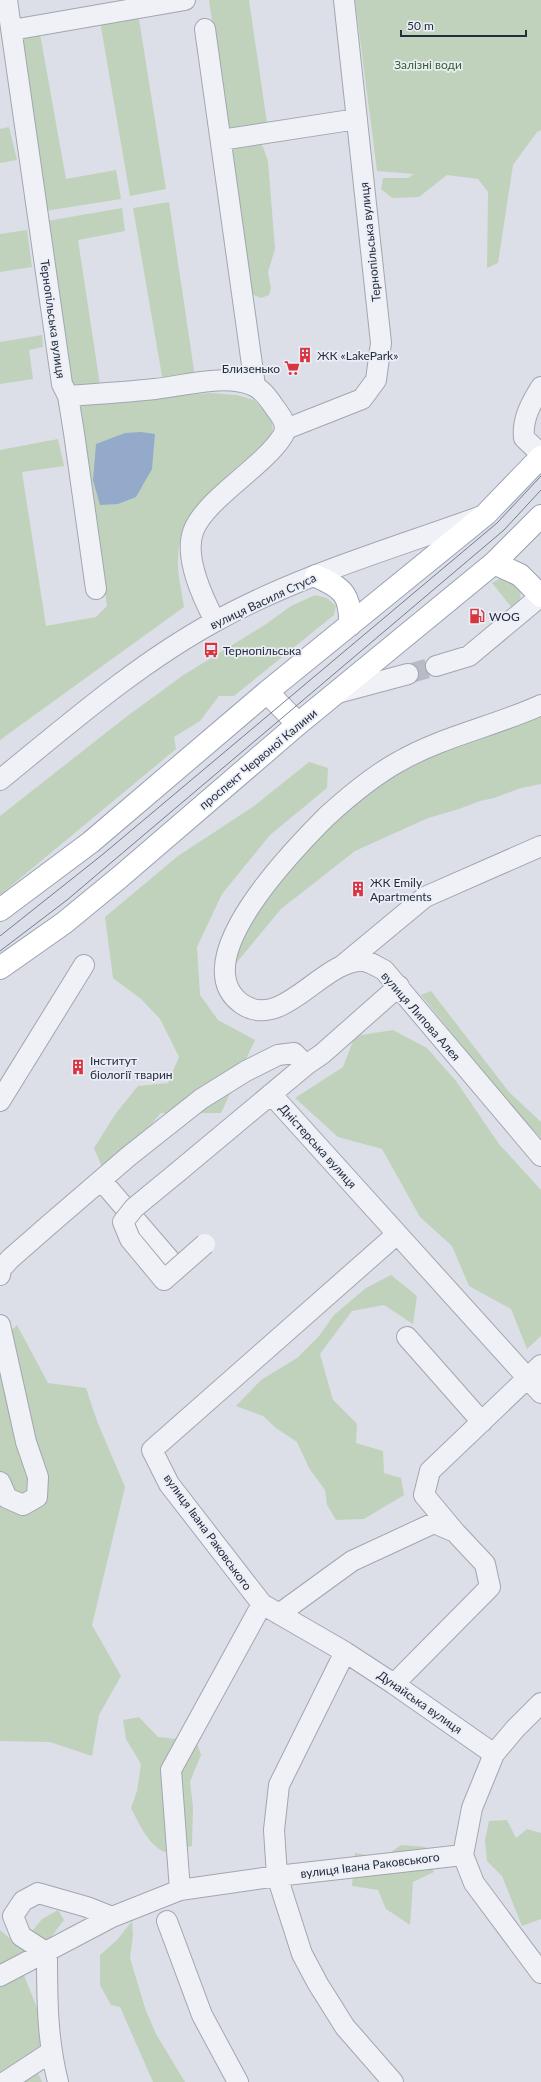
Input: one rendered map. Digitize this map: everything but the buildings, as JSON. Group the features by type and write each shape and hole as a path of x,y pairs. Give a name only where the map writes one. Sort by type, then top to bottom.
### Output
{"main road":[{"name":"вулиця Василя Стуса","path":"486,514 541,457"},
{"path":"0,910 91,842 267,692 486,514"},
{"name":"проспект Червоної Калини","path":"0,968 64,923 120,877 298,724 494,563 541,516"},
{"path":"494,563 520,575 541,596"},
{"path":"316,576 334,584 344,594 350,607 350,625"},
{"path":"267,692 298,724"}],"street":[{"name":"Тернопільська вулиця","path":"7,0 62,384 68,396 96,589"},
{"path":"12,30 185,0"},
{"name":"Тернопільська вулиця","path":"286,429 362,399 376,380 381,343 344,0"},
{"path":"205,29 255,386"},
{"path":"221,140 357,119"},
{"path":"68,396 155,389 215,380 243,382 255,386 264,393 281,416 286,429 283,436 264,459 213,505 193,532 192,563 199,588 215,621"},
{"path":"541,388 528,411 523,427 524,438 541,454"},
{"name":"вулиця Василя Стуса","path":"0,780 102,696 149,662 215,621 316,576 486,514"},
{"path":"436,666 469,656 541,596"},
{"path":"337,693 408,674"},
{"name":"вулиця Липова Алея","path":"541,705 434,744 400,760 376,775 334,810 288,857 253,901 236,930 228,953 225,972 232,994 242,1004 252,1009 267,1010 286,1003 343,964 363,961 371,963 384,970 399,986 518,1131 541,1156"},
{"path":"343,964 425,897 541,846"},
{"path":"0,1101 84,965"},
{"name":"Дністерська вулиця","path":"399,986 322,1054 306,1065 271,1094 398,1234 534,1372 541,1393"},
{"path":"0,1275 1,1268 10,1259 101,1180 201,1099 246,1071 278,1055 294,1053 306,1065"},
{"path":"205,1244 164,1280 130,1239 123,1222 134,1208 271,1094"},
{"path":"101,1180 169,1259"},
{"name":"вулиця Івана Раковського","path":"345,1652 262,1604 169,1484 152,1450 398,1234"},
{"path":"0,1325 26,1442 38,1477 37,1497 23,1505 7,1498 0,1482"},
{"path":"407,1337 482,1422"},
{"path":"394,1684 490,1587 485,1564 455,1532 424,1495 430,1471 534,1372"},
{"path":"279,1614 352,1561 434,1523 455,1532"},
{"path":"180,1890 171,1770 262,1604"},
{"path":"345,1652 279,1785 274,1830 277,1876 302,1954 318,1984 345,2027 393,2082"},
{"name":"Дунайська вулиця","path":"345,1652 394,1684 494,1754"},
{"path":"541,1703 515,1729 494,1754 472,1808 463,1855 474,1883 541,1973"},
{"name":"вулиця Івана Раковського","path":"1,1976 47,1953 112,1917 180,1890 277,1876 463,1855"},
{"path":"58,2082 51,2052 46,2008 47,1953 21,1936 13,1916 23,1901 38,1893 87,1907 112,1917"},
{"path":"166,1921 202,2015 238,2082"},
{"path":"5,2082 51,2052"}],"green space":[{"path":"209,0 249,0 268,130 229,134"},
{"name":"Залізні води","path":"355,0 541,0 541,130 537,132 513,165 498,263 487,268 488,192 478,179 447,175 419,197 392,198 381,189 383,178 408,178 414,174 377,171"},
{"path":"138,13 166,189 130,196 100,21"},
{"path":"40,34 66,179 116,170 121,199 45,211 19,36"},
{"path":"9,127 17,160 0,163 0,129"},
{"path":"258,141 263,147 268,161 275,249 268,272 271,288 269,295 261,298 247,292 231,146"},
{"path":"169,202 195,377 163,382 133,208"},
{"path":"122,208 125,231 78,240 100,385 84,387 74,384 67,370 47,221"},
{"path":"27,230 32,267 0,272 0,234"},
{"path":"42,335 43,347 29,350 33,379 0,384 0,342"},
{"path":"211,393 237,395 254,400 271,418 273,429 269,440 225,477 211,491 198,506 188,522 181,539 178,558 184,607 0,740 0,450 58,439 64,466 22,472 46,626 96,617 107,606 77,403"},
{"path":"504,576 521,588 520,602 513,609 492,583"},
{"path":"315,595 327,598 336,606 334,615 234,696 219,696 200,721 174,737 176,749 0,895 0,816 126,717 182,676 266,624 291,606"},
{"path":"541,711 541,784 521,788 494,798 428,818 355,851 281,909 228,973 254,905 333,819 400,769"},
{"path":"309,762 328,768 327,788 270,835 222,894 197,947 200,995 218,1020 255,1040 221,1113 161,1113 120,1160 102,1167 94,1148 116,1113 138,1086 168,1083 179,1057 160,1019 141,999 113,978 105,917 178,856 254,806"},
{"path":"431,991 509,1092 541,1122 541,1138 515,1111 421,995"},
{"path":"393,1030 427,1048 456,1081 499,1144 541,1190 541,1336 527,1349 511,1309 469,1286 452,1246 420,1217 382,1149 338,1137 295,1098 343,1067 355,1036"},
{"path":"391,1275 417,1296 413,1324 384,1305 352,1311 320,1354 333,1400 357,1424 356,1443 383,1451 384,1473 401,1478 404,1495 364,1519 336,1520 327,1505 325,1490 309,1468 297,1442 276,1428 263,1416 236,1406 261,1380 297,1358 319,1336 334,1315 366,1288"},
{"path":"17,1325 48,1383 86,1388 97,1421 125,1487 92,1625 121,1676 99,1715 92,1756 50,1742 0,1741 0,1341"},
{"path":"139,1717 158,1737 196,1741 201,1755 190,1782 193,1807 192,1846 164,1852 148,1839 131,1808 137,1791 141,1764 126,1739 123,1720"},
{"path":"507,1820 516,1838 527,1829 541,1833 541,1919 522,1926 502,1876 487,1861 485,1840 489,1821"},
{"path":"401,1845 426,1847 434,1872 413,1882 410,1925 386,1909 378,1890 352,1886 355,1853 383,1858"},
{"path":"58,1910 64,1920 39,1953 20,1965 47,2033 46,2049 33,2062 42,2082 0,2082 0,1930 13,1941 25,1940 42,1919"},
{"path":"132,1921 133,1935 130,1958 146,2011 156,2034 185,2082 153,2082 120,2007 111,2005 100,1985 100,1955 117,1940"}],"water":[{"path":"141,432 155,434 152,469 136,497 118,504 100,505 93,480 96,444 125,433"}],"tunnel":[{"path":"408,674 436,666"}],"tram line":[{"path":"0,936 102,855 497,523 541,476"},
{"path":"0,951 67,900 504,530 541,490"}],"place":[{"name":"ЖК «LakePark»","path":"305,355"},
{"name":"Близенько","path":"292,368"},
{"name":"WOG","path":"477,616"},
{"name":"Тернопільська","path":"211,650"},
{"name":"ЖК Emily Apartments","path":"358,889"},
{"name":"Інститут біології тварин","path":"78,1067"}]}
